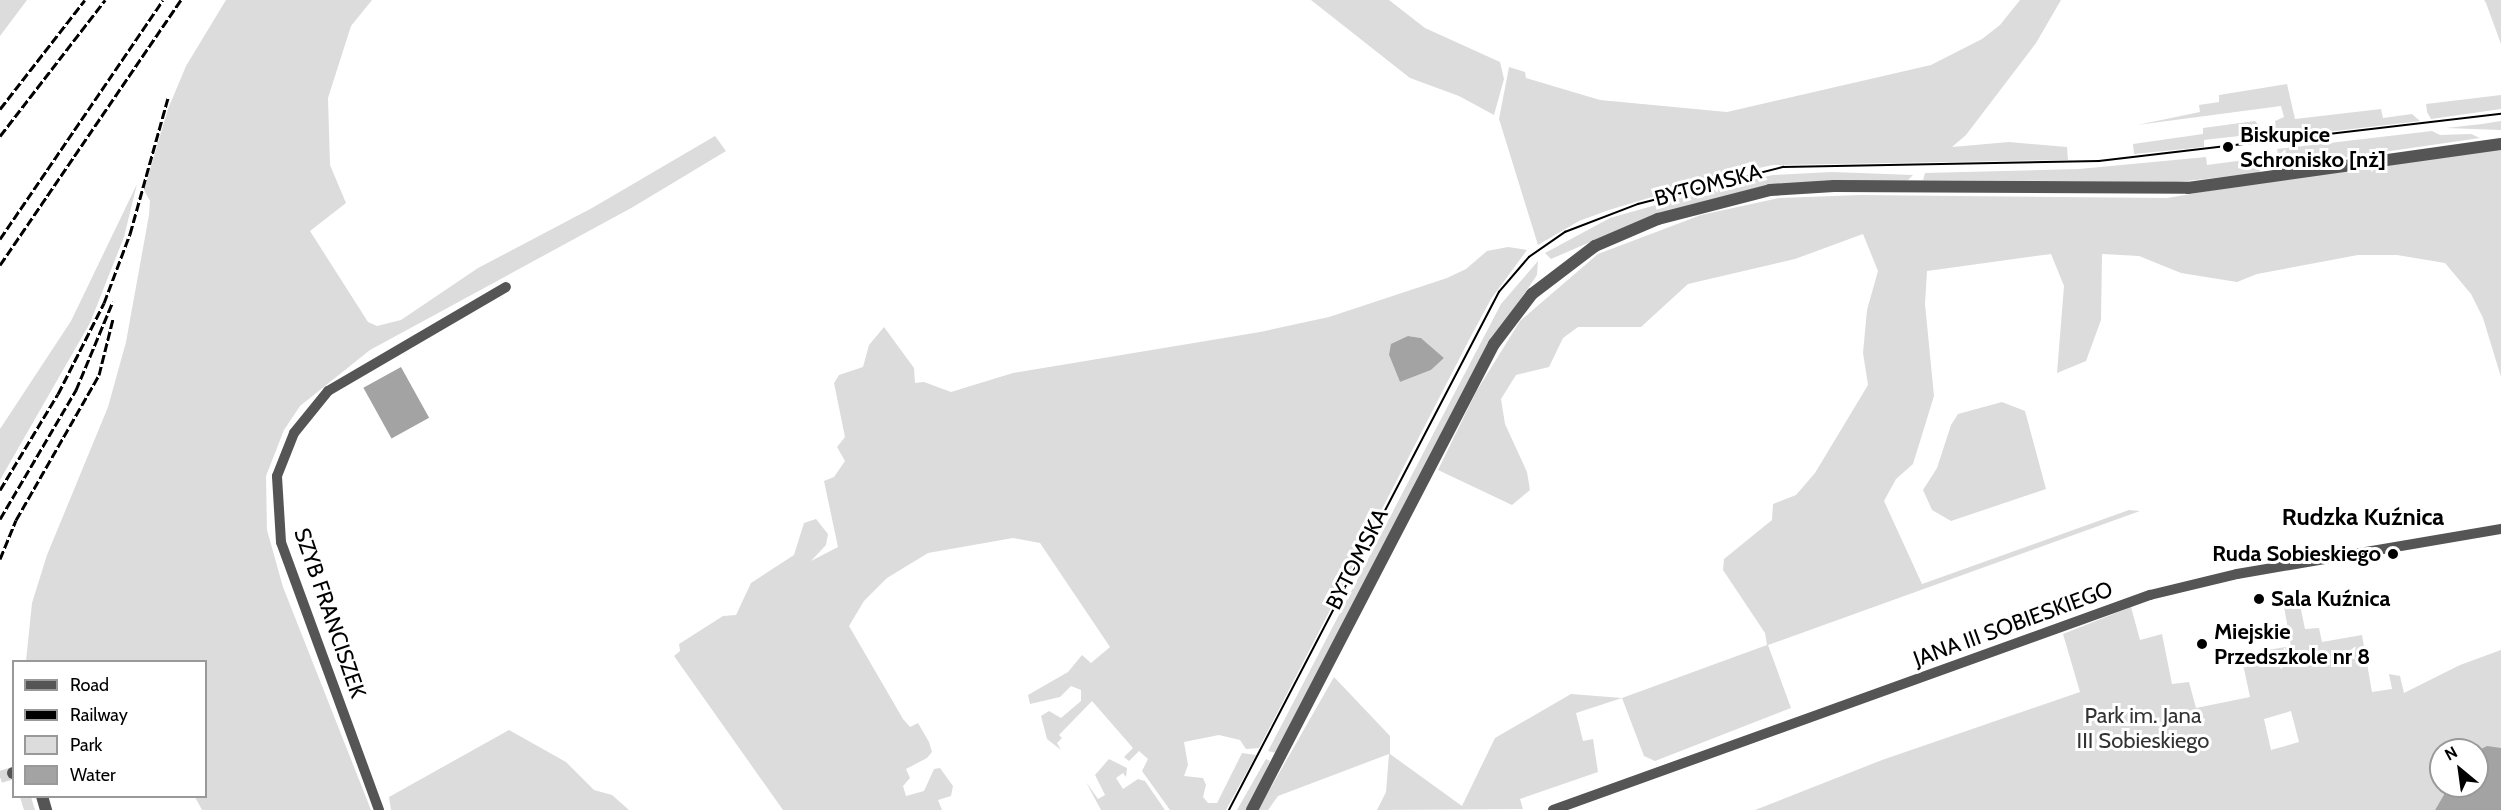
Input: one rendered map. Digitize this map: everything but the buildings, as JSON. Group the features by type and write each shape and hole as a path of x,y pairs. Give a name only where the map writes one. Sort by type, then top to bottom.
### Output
{"street":[{"name":"BYTOMSKA","path":"1252,810 1494,344 1532,294 1596,246 1658,219 1770,190 1834,186 2188,188 2501,144"},
{"name":"SZYB FRANCISZEK","path":"379,810 281,542 277,476 294,433 328,391 365,366 506,287"},
{"name":"JANA III SOBIESKIEGO","path":"1553,810 2150,595 2237,574 2501,529"}],"green space":[{"path":"0,0 27,0 0,36"},
{"path":"226,0 372,0 351,26 328,98 330,165 346,203 310,231 368,322 377,326 401,320 478,268 592,208 715,136 726,151 633,207 370,350 300,406 284,430 266,476 267,530 283,587 371,810 202,810 196,798 207,798 207,660 26,660 32,603 47,555 108,407 126,342 149,215 150,201 144,190 168,109 186,66"},
{"path":"1311,0 1389,0 1425,28 1500,62 1504,79 1494,115 1459,96 1410,78"},
{"path":"2020,0 2061,0 2036,43 1966,135 1952,147 2009,142 2067,147 2068,160 1773,165 1721,176 1609,210 1579,221 1538,245 1499,119 1509,67 1525,72 1526,78 1600,100 1727,112 1931,65 1982,39 2000,25"},
{"path":"2484,0 2501,0 2501,44 2486,3"},
{"path":"2287,84 2295,119 2381,109 2383,118 2412,114 2420,121 2276,138 2275,121 2284,117 2281,106 2137,125 2200,112 2199,105 2219,102 2219,95"},
{"path":"2501,95 2501,109 2431,119 2427,112 2426,104"},
{"path":"2255,121 2265,133 2204,140 2204,147 2134,154 2133,144 2203,134 2203,128"},
{"path":"2501,121 2501,130 2446,128 2482,124"},
{"path":"2432,131 2440,135 2471,134 2480,138 2287,166 2278,156 2277,149"},
{"path":"2501,149 2501,377 2483,318 2471,294 2445,263 2397,255 2358,255 2257,274 2237,282 2181,273 2139,256 2102,254 2101,320 2086,361 2057,373 2064,286 2051,254 1927,271 1925,304 1934,396 1913,464 1896,479 1884,501 1922,584 2129,510 2140,511 1768,645 1791,708 1655,761 1644,756 1622,698 1767,645 1765,633 1723,570 1724,559 1772,520 1773,504 1796,495 1815,473 1868,385 1863,353 1867,310 1878,271 1863,234 1795,259 1688,284 1641,327 1578,327 1563,338 1549,367 1516,375 1501,399 1505,424 1527,472 1530,490 1512,505 1438,470 1476,392 1520,321 1598,254 1701,215 1779,198 1860,195 2167,198 2394,160"},
{"path":"2206,157 2207,165 2268,157 2268,163 2258,173 2178,182 1923,180 1925,173 2079,169"},
{"path":"1832,172 1913,175 1908,180 1770,184 1648,217 1551,259 1545,253 1610,218 1723,186 1773,175"},
{"path":"137,184 124,237 90,323 0,480 0,429 71,321"},
{"path":"1508,247 1527,250 1491,299 1470,338 1259,748 1246,749 1240,740 1219,735 1184,742 1188,765 1184,776 1203,778 1206,785 1203,797 1208,803 1217,803 1242,753 1256,755 1226,810 1170,810 1142,771 1148,759 1139,751 1129,761 1124,757 1133,748 1092,701 1059,735 1062,738 1057,743 1061,750 1047,739 1041,716 1049,711 1061,718 1081,701 1081,690 1071,686 1060,697 1030,704 1028,695 1068,672 1082,655 1091,663 1110,647 1040,543 1013,538 928,553 887,578 864,601 849,626 903,719 910,727 918,723 929,742 932,752 927,758 906,769 910,778 903,786 906,796 924,791 934,769 940,768 953,786 951,796 938,800 942,810 783,810 674,656 680,651 679,644 723,616 736,615 751,583 794,555 804,523 816,519 828,534 826,545 811,561 838,547 824,481 834,477 845,461 837,447 845,437 834,383 839,375 863,367 869,345 884,327 914,368 915,383 924,382 951,392 1013,373 1260,332 1329,317 1447,278 1466,269 1487,251","holes":["1408,336 1421,338 1444,358 1431,370 1400,382 1389,355"]},
{"path":"1538,261 1537,275 1482,356 1277,753 1268,751 1501,304"},
{"path":"2002,402 2025,411 2046,489 1951,521 1932,510 1923,490 1937,468 1951,425 1958,414"},
{"name":"Park im. Jana III Sobieskiego","path":"2298,595 2305,629 2319,628 2322,642 2362,635 2372,692 2392,689 2389,674 2400,676 2404,693 2460,665 2501,650 2501,748 2489,748 2489,738 2429,738 2429,798 2442,798 2435,810 1755,810 1882,760 2080,692 2063,634 2131,607 2140,640 2162,634 2172,684 2189,682 2196,708 2250,697 2241,655 2291,646 2282,596","holes":["2291,711 2299,742 2271,750 2264,719"]},
{"path":"1334,677 1390,736 1390,754 1462,806 1495,738 1571,694 1622,698 1576,713 1583,741 1593,739 1598,772 1520,799 1523,809 1377,810 1386,792 1389,754 1278,796 1268,810 1258,810"},
{"path":"509,730 566,762 594,790 612,795 629,810 391,810 389,797"},
{"path":"1109,759 1127,768 1126,777 1123,773 1116,778 1123,789 1138,779 1145,781 1165,810 1101,810 1086,782 1098,799 1105,795 1095,775"},
{"path":"1266,759 1270,761 1247,810 1237,810"},
{"path":"20,798 31,798 35,810 24,810"}],"water":[{"path":"1408,336 1421,338 1444,358 1431,370 1400,382 1389,355 1391,344"},
{"path":"401,367 429,418 392,439 363,388"},
{"path":"2489,746 2501,748 2501,810 2435,810 2442,798 2489,798"}],"tunnel":[{"path":"0,777 12,773"}],"tram line":[{"path":"1229,810 1499,292 1529,257 1565,232 1638,204 1783,167 2099,161 2501,114"}],"railway":[{"path":"0,109 85,0"},
{"path":"0,136 105,0"},
{"path":"0,239 163,0"},
{"path":"0,265 181,0"},
{"path":"0,490 58,394 104,303 130,234 168,98"},
{"path":"0,519 76,390 113,301"},
{"path":"0,559 16,520 99,375 113,319"}],"place":[{"name":"Biskupice Schronisko [nż]","path":"2228,147"},
{"name":"Ruda Sobieskiego","path":"2393,554"},
{"name":"Sala Kuźnica","path":"2259,599"},
{"name":"Miejskie Przedszkole nr 8","path":"2202,644"}],"district":[{"name":"Rudzka Kuźnica","path":"2363,517"}]}
